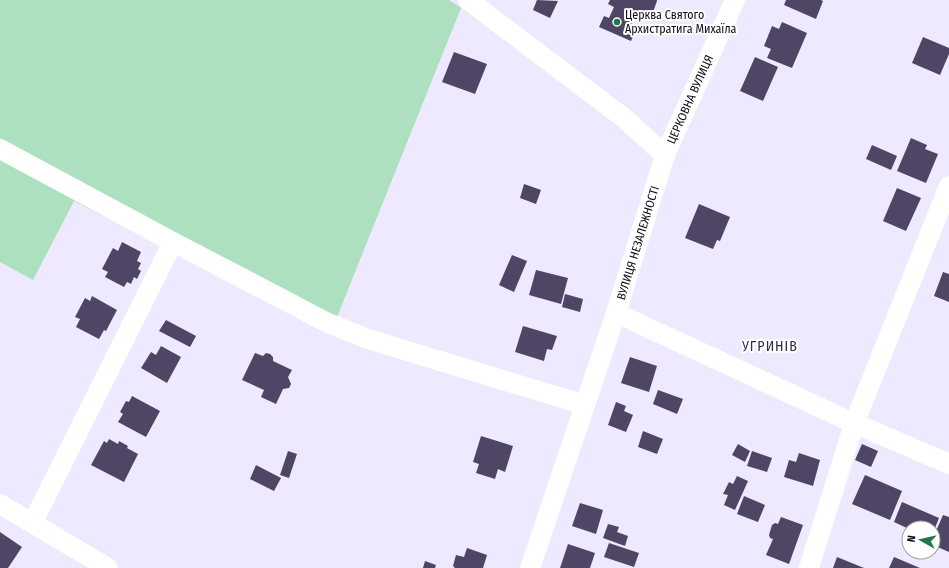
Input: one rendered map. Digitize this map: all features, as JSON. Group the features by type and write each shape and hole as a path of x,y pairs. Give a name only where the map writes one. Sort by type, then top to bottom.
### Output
{"street":[{"path":"468,0 624,118 665,155"},
{"name":"ЦЕРКОВНА ВУЛИЦЯ","path":"665,155 735,0"},
{"path":"0,149 173,242 335,326 368,339 585,405"},
{"name":"ВУЛИЦЯ НЕЗАЛЕЖНОСТІ","path":"530,568 616,313 665,155"},
{"path":"809,568 854,424 949,186"},
{"path":"32,522 173,242"},
{"path":"616,313 854,424 949,464"},
{"path":"0,504 108,568"}],"green space":[{"path":"0,0 449,0 461,8 331,332 74,201 33,280 0,262"}],"building":[{"path":"537,0 558,1 550,18 533,10"},
{"name":"Церква Святого Архистратига Михаїла","path":"610,0 657,1 653,12 648,14 643,12 640,17 635,15 630,27 636,30 631,41 599,27 604,16 609,18 614,7 608,4"},
{"path":"786,0 823,1 816,19 784,5"},
{"path":"782,22 807,33 792,68 767,58 771,49 764,46 772,26 779,29"},
{"path":"923,37 949,48 949,54 940,75 912,63"},
{"path":"454,52 487,64 475,94 442,82"},
{"path":"755,57 778,67 763,101 740,91"},
{"path":"911,138 927,145 925,149 938,154 926,183 897,171"},
{"path":"872,145 897,156 891,170 866,159"},
{"path":"524,184 541,190 536,204 520,198"},
{"path":"897,188 921,198 906,231 883,221"},
{"path":"699,204 730,217 720,241 717,240 713,249 685,238"},
{"path":"122,242 141,252 137,261 141,263 138,269 141,271 137,279 134,277 131,284 127,282 124,287 105,277 108,272 102,269 113,248 118,251"},
{"path":"512,255 527,261 514,292 499,285"},
{"path":"536,270 568,278 561,304 529,295"},
{"path":"943,272 949,274 949,302 934,296"},
{"path":"565,294 583,299 580,312 562,307"},
{"path":"92,296 117,310 106,331 104,330 99,339 76,327 80,319 75,317 85,298 90,301"},
{"path":"166,320 196,336 190,347 159,331"},
{"path":"523,326 557,336 552,350 547,349 544,361 515,352"},
{"path":"161,346 181,357 167,383 141,368 151,352 156,355"},
{"path":"255,353 263,356 266,353 270,354 273,357 273,361 292,370 288,377 291,384 289,388 283,389 276,404 261,397 264,390 242,380"},
{"path":"630,357 657,366 649,392 621,383"},
{"path":"658,390 683,399 677,414 653,404"},
{"path":"132,396 160,411 146,437 118,422 123,414 120,412 126,401 129,402"},
{"path":"616,402 626,406 624,411 633,415 626,432 608,425"},
{"path":"643,431 663,439 657,454 638,447"},
{"path":"481,436 513,446 505,472 498,469 495,479 476,473 479,464 473,462"},
{"path":"109,439 118,444 119,441 128,446 127,448 138,454 124,482 91,465 104,441 107,443"},
{"path":"738,444 750,451 745,462 732,455"},
{"path":"862,444 878,451 871,467 855,460"},
{"path":"288,451 297,454 289,478 280,475"},
{"path":"752,451 772,458 767,472 747,466"},
{"path":"799,453 820,460 813,486 784,477 789,460 796,462"},
{"path":"256,465 281,478 274,491 250,479"},
{"path":"865,475 902,491 890,520 852,504"},
{"path":"737,476 748,481 735,510 724,505 728,495 723,494 729,482 733,484"},
{"path":"744,496 765,505 758,522 737,514"},
{"path":"902,502 939,518 938,520 901,520 901,525 894,522"},
{"path":"580,503 603,510 596,534 572,526"},
{"path":"943,515 949,517 949,552 941,548 941,520"},
{"path":"781,517 803,525 789,564 766,555 773,539 770,538 769,535 772,525 775,523 778,524"},
{"path":"608,524 619,527 617,532 628,536 625,546 603,538"},
{"path":"0,532 22,547 8,568 0,568"},
{"path":"609,543 639,553 634,567 604,557"},
{"path":"568,544 595,553 590,568 560,568"},
{"path":"467,548 487,555 483,568 455,568 453,566 456,555 464,557"},
{"path":"837,557 864,568 833,568"},
{"path":"894,557 920,568 889,568"},
{"path":"425,561 436,565 435,568 423,568"}],"place":[{"name":"Церква Святого Архистратига Михаїла","path":"617,22"}],"district":[{"name":"УГРИНІВ","path":"770,346"}]}
